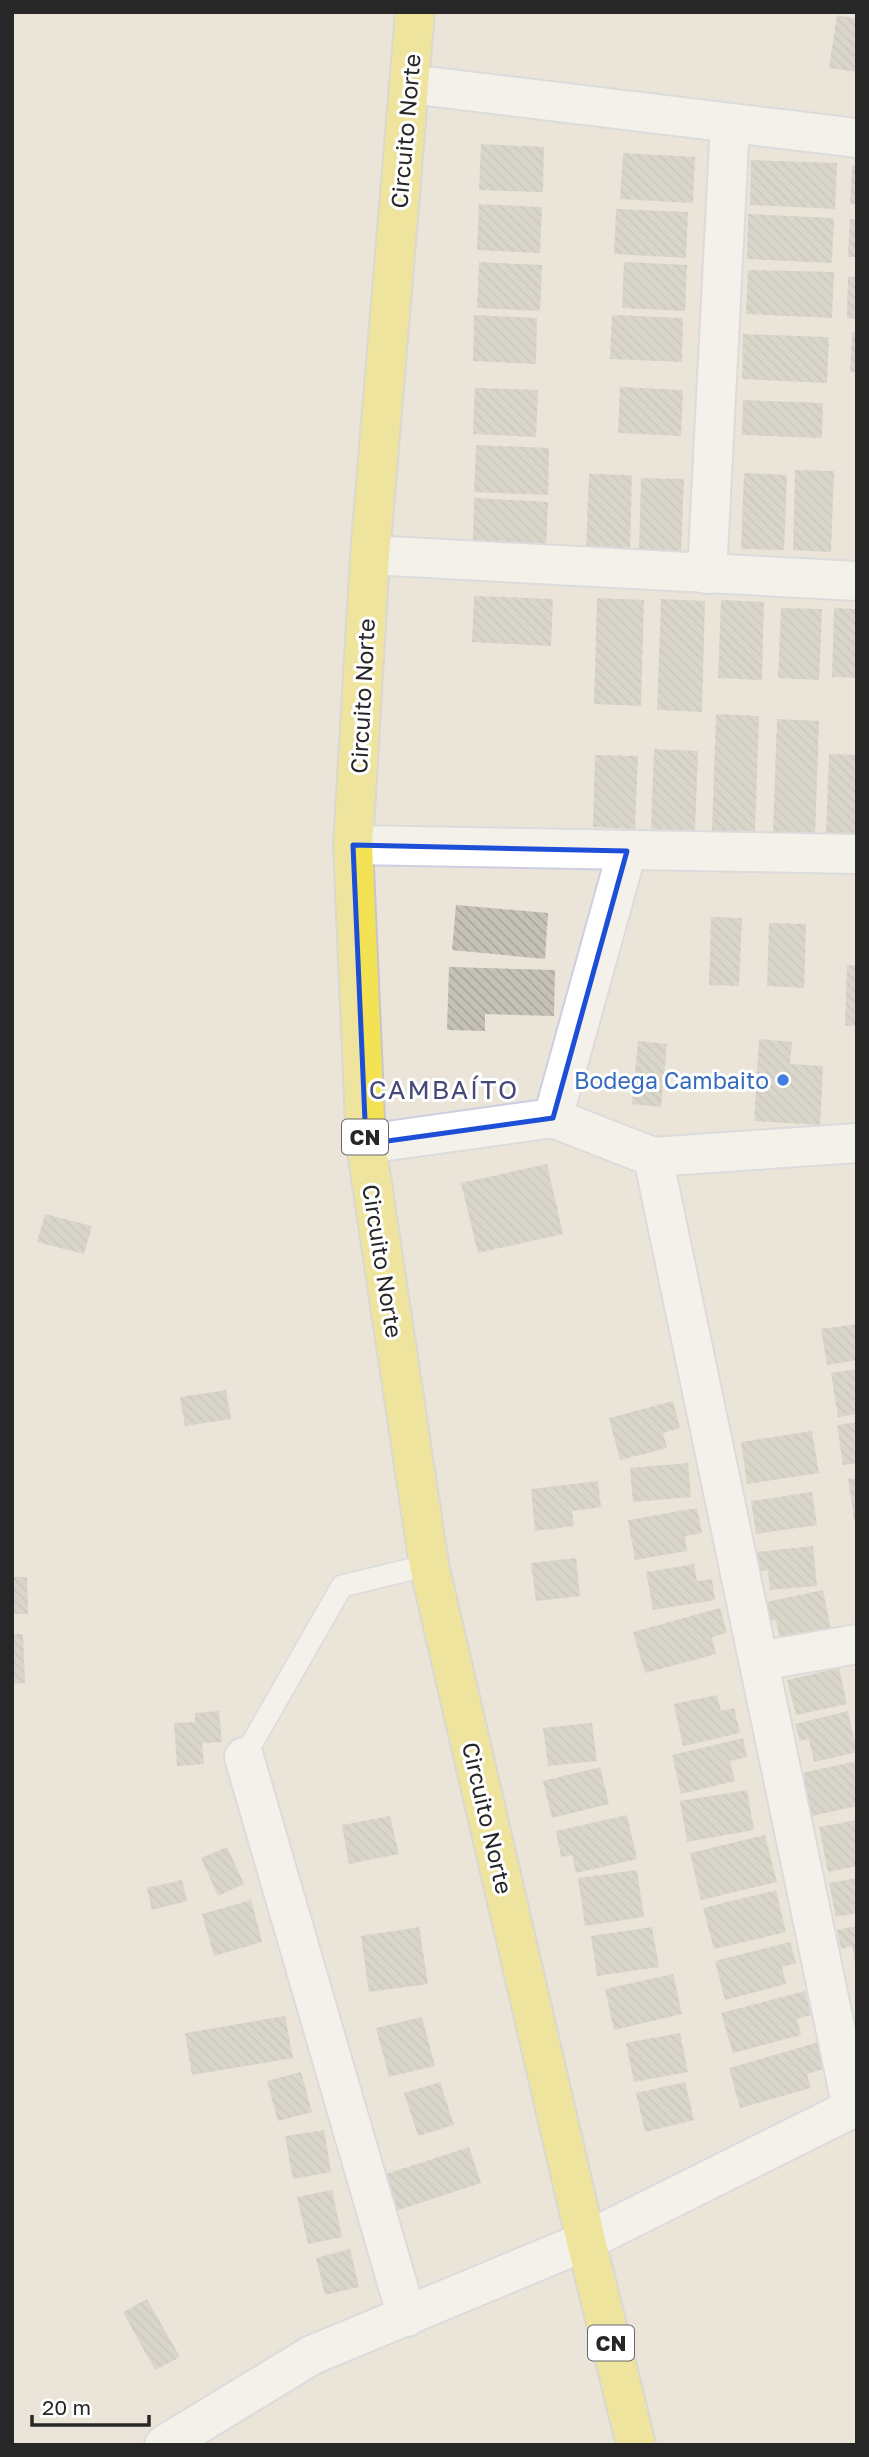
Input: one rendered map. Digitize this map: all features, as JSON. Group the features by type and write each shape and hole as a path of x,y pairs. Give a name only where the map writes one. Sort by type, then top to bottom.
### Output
{"main road":[{"name":"Circuito Norte","path":"415,12 370,555 353,845 366,1144 429,1564 636,2445"}],"street":[{"path":"410,84 857,138"},
{"path":"707,574 730,124"},
{"path":"370,555 857,581"},
{"path":"353,845 857,854"},
{"path":"553,1118 628,851"},
{"path":"366,1144 553,1118 653,1157 857,1143"},
{"path":"164,2445 312,2356 586,2241 855,2107 653,1157"},
{"path":"759,1661 857,1644"},
{"path":"244,1757 407,2316"}],"lane":[{"path":"244,1757 342,1586 429,1564"}],"highlighted area":[{"path":"353,845 627,851 553,1118 366,1144"}],"building":[{"path":"837,15 857,19 857,72 829,68"},
{"path":"481,144 544,147 543,192 479,190"},
{"path":"623,153 695,157 693,203 620,199"},
{"path":"751,160 837,163 835,209 750,205"},
{"path":"852,165 857,166 857,204 850,204"},
{"path":"479,204 542,207 540,253 477,250"},
{"path":"616,209 688,212 686,258 614,254"},
{"path":"748,214 834,218 832,263 747,259"},
{"path":"850,219 857,219 857,257 848,257"},
{"path":"479,262 542,265 540,311 477,308"},
{"path":"624,262 687,265 685,311 622,308"},
{"path":"748,270 834,272 832,318 746,314"},
{"path":"848,277 857,277 857,319 847,318"},
{"path":"474,315 537,318 536,364 473,361"},
{"path":"612,315 683,318 682,362 610,359"},
{"path":"852,332 857,332 857,372 850,372"},
{"path":"743,334 829,337 827,383 742,379"},
{"path":"620,387 683,390 681,436 618,433"},
{"path":"475,388 538,390 536,437 473,434"},
{"path":"743,400 823,403 822,438 742,435"},
{"path":"476,445 549,448 548,495 474,492"},
{"path":"795,470 834,471 831,552 793,550"},
{"path":"744,473 787,475 784,550 741,549"},
{"path":"589,474 632,475 630,551 586,549"},
{"path":"641,478 684,479 681,555 639,553"},
{"path":"474,498 548,502 546,548 473,545"},
{"path":"474,596 553,599 551,646 472,642"},
{"path":"597,598 644,600 641,706 594,704"},
{"path":"661,599 705,601 702,712 657,710"},
{"path":"721,600 764,602 762,680 718,678"},
{"path":"781,608 822,609 819,680 778,678"},
{"path":"834,608 857,609 857,678 832,677"},
{"path":"716,714 759,716 755,832 712,831"},
{"path":"777,719 819,721 815,836 773,833"},
{"path":"654,749 698,751 695,831 651,829"},
{"path":"829,754 857,755 857,835 826,834"},
{"path":"595,755 638,756 635,829 593,827"},
{"path":"456,905 548,913 545,959 452,950"},
{"path":"711,917 742,918 739,986 709,985"},
{"path":"769,923 806,924 804,988 767,986"},
{"path":"847,965 857,966 857,1026 845,1026"},
{"path":"449,967 555,970 554,1016 485,1014 485,1031 447,1030"},
{"path":"759,1039 792,1042 790,1064 823,1066 820,1125 754,1121"},
{"path":"638,1041 667,1044 661,1107 632,1104"},
{"path":"547,1164 563,1234 478,1253 461,1183"},
{"path":"45,1214 92,1226 84,1254 37,1242"},
{"path":"857,1324 857,1360 827,1365 821,1329"},
{"path":"857,1369 857,1414 838,1417 831,1373"},
{"path":"226,1390 231,1419 185,1426 180,1397"},
{"path":"673,1401 680,1428 663,1433 667,1448 620,1460 609,1418"},
{"path":"857,1422 857,1463 843,1465 837,1425"},
{"path":"812,1431 819,1473 747,1484 741,1442"},
{"path":"688,1463 691,1497 633,1502 630,1468"},
{"path":"857,1478 857,1520 854,1520 848,1479"},
{"path":"598,1481 601,1507 572,1511 574,1526 535,1531 531,1489"},
{"path":"812,1492 817,1525 756,1534 751,1501"},
{"path":"697,1508 702,1533 685,1536 687,1551 635,1560 628,1520"},
{"path":"813,1546 817,1586 770,1590 768,1570 759,1571 757,1552"},
{"path":"576,1558 580,1596 536,1601 531,1563"},
{"path":"694,1564 697,1581 712,1579 715,1600 653,1610 646,1572"},
{"path":"12,1577 27,1577 28,1614 12,1614"},
{"path":"823,1590 831,1630 780,1640 776,1620 770,1621 766,1602"},
{"path":"720,1608 727,1633 712,1637 716,1654 645,1673 633,1632"},
{"path":"12,1634 23,1634 25,1683 12,1684"},
{"path":"839,1668 847,1704 796,1715 787,1680"},
{"path":"717,1695 721,1711 734,1708 740,1733 683,1746 674,1704"},
{"path":"219,1711 222,1742 202,1743 204,1764 177,1766 174,1723 195,1722 195,1713"},
{"path":"848,1711 857,1752 814,1762 809,1739 800,1741 795,1724"},
{"path":"592,1723 597,1761 548,1766 543,1728"},
{"path":"743,1738 747,1757 730,1761 735,1781 681,1794 672,1755"},
{"path":"857,1761 857,1806 812,1816 802,1773"},
{"path":"600,1767 609,1804 552,1818 543,1781"},
{"path":"747,1790 754,1830 687,1842 680,1801"},
{"path":"627,1815 637,1859 576,1873 572,1855 561,1857 556,1831"},
{"path":"390,1816 399,1854 349,1864 342,1825"},
{"path":"857,1820 857,1866 828,1872 819,1827"},
{"path":"765,1835 777,1882 701,1900 690,1853"},
{"path":"227,1847 244,1884 218,1896 201,1858"},
{"path":"637,1870 644,1917 585,1926 578,1878"},
{"path":"857,1878 857,1913 836,1917 829,1883"},
{"path":"182,1880 187,1901 152,1910 147,1888"},
{"path":"776,1890 786,1932 714,1949 703,1908"},
{"path":"251,1900 262,1942 214,1956 202,1914"},
{"path":"857,1926 855,1963 852,1946 841,1949 837,1930"},
{"path":"419,1927 428,1984 369,1992 361,1936"},
{"path":"652,1927 659,1967 597,1976 591,1936"},
{"path":"790,1942 796,1963 782,1967 786,1984 725,2000 715,1961"},
{"path":"673,1974 682,2014 614,2030 605,1989"},
{"path":"805,1991 811,2015 797,2019 801,2035 733,2053 721,2013"},
{"path":"285,2016 293,2058 192,2075 185,2033"},
{"path":"422,2017 435,2066 389,2077 376,2028"},
{"path":"680,2033 688,2072 634,2082 626,2043"},
{"path":"819,2042 827,2068 807,2074 811,2088 740,2108 729,2068"},
{"path":"301,2072 312,2112 278,2121 267,2081"},
{"path":"440,2082 454,2125 418,2136 404,2093"},
{"path":"685,2082 694,2120 645,2132 636,2093"},
{"path":"324,2130 331,2172 293,2179 285,2136"},
{"path":"469,2147 481,2183 392,2212 380,2176"},
{"path":"332,2190 342,2237 308,2244 297,2197"},
{"path":"350,2249 359,2287 325,2295 316,2258"},
{"path":"147,2299 180,2357 155,2370 123,2312"}],"place":[{"name":"Bodega Cambaito","path":"783,1080"}],"district":[{"name":"CAMBAÍTO","path":"444,1089"}]}
